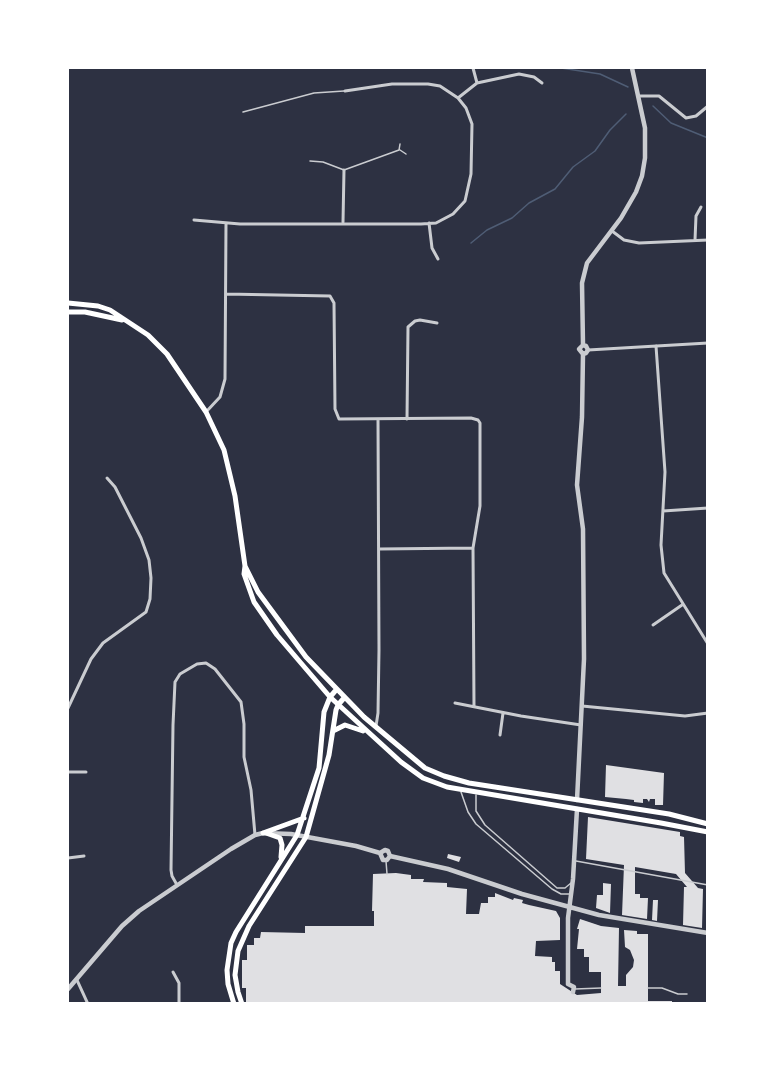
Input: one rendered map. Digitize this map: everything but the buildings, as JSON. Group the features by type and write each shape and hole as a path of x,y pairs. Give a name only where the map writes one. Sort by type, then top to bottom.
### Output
{"main road":[{"path":"68,303 98,306 110,310 159,344 206,412 219,437 229,465 245,566 244,574 261,612 330,697 401,762 423,778 476,794 708,832"},
{"path":"68,312 86,312 126,321"},
{"path":"245,566 258,592 290,637 336,690 375,728 425,768 450,778 478,785 669,814 708,824"},
{"path":"234,1004 227,970 231,943 297,835 320,768 324,712 330,697 336,690"},
{"path":"242,1004 237,992 235,975 238,951 249,927 306,837 326,765 338,705 344,698"},
{"path":"332,733 340,726 348,725 372,735"},
{"path":"372,735 375,728"},
{"path":"476,794 478,785"},
{"path":"577,800 577,809"},
{"path":"264,833 304,818"},
{"path":"264,833 280,838 282,845 280,862"}],"street":[{"path":"473,68 477,83"},
{"path":"577,800 584,648 584,539 577,476 582,417 583,354 579,350 583,345 582,298 584,273 593,253 612,231 636,192 643,168 645,128 632,68"},
{"path":"458,98 477,83 519,74 534,77 542,83"},
{"path":"194,220 226,223 436,223 453,214 465,201 469,185 472,124 466,108 458,98 440,86 428,84 392,84 345,91"},
{"path":"639,96 659,96 686,118 696,116 708,106"},
{"path":"343,222 344,170"},
{"path":"695,240 696,216 701,207"},
{"path":"206,412 216,404 223,389 226,223"},
{"path":"429,223 432,248 438,259"},
{"path":"612,231 631,242 708,240"},
{"path":"226,294 330,296 334,303 337,417 345,420 471,418 480,423 480,513 473,548 474,706"},
{"path":"407,419 408,327 420,320 437,323"},
{"path":"583,354 588,350 708,343"},
{"path":"583,345 588,350"},
{"path":"656,346 665,472 661,545 664,573 708,644"},
{"path":"375,728 378,713 378,419"},
{"path":"68,708 97,651 110,637 146,612 150,599 151,578 144,545 116,487 107,478"},
{"path":"663,511 708,508"},
{"path":"379,549 473,548"},
{"path":"653,625 682,605"},
{"path":"177,885 171,870 175,682 180,674 197,664 206,663 215,669 241,702 244,757 251,790 255,835"},
{"path":"455,703 581,725"},
{"path":"582,706 685,716 708,713"},
{"path":"500,735 503,713"},
{"path":"68,772 86,772"},
{"path":"573,991 573,986 566,985 577,809"},
{"path":"68,989 122,926 177,885 237,844 255,835 264,833 297,835 380,853 385,850 388,851 388,858"},
{"path":"380,853 381,859 388,858 454,871 570,907 622,920 708,933"},
{"path":"68,858 84,856"},
{"path":"173,972 179,984 179,1004"},
{"path":"77,980 88,1004"}],"lane":[{"path":"243,112 314,93 345,91"},
{"path":"399,150 400,144"},
{"path":"310,161 323,162 344,170 399,150 406,154"},
{"path":"460,790 468,812 476,824 555,891 566,895 572,891"},
{"path":"476,794 477,814 483,823 557,888 565,888 573,879"},
{"path":"387,874 388,858"},
{"path":"574,861 708,885"},
{"path":"573,991 601,988"},
{"path":"648,988 662,988 678,994 687,994"}],"waterway":[{"path":"561,68 600,74 628,87"},
{"path":"653,106 671,123 708,138"},
{"path":"471,243 487,230 512,218 529,203 555,189 573,167 595,151 610,130 626,114"}]}
